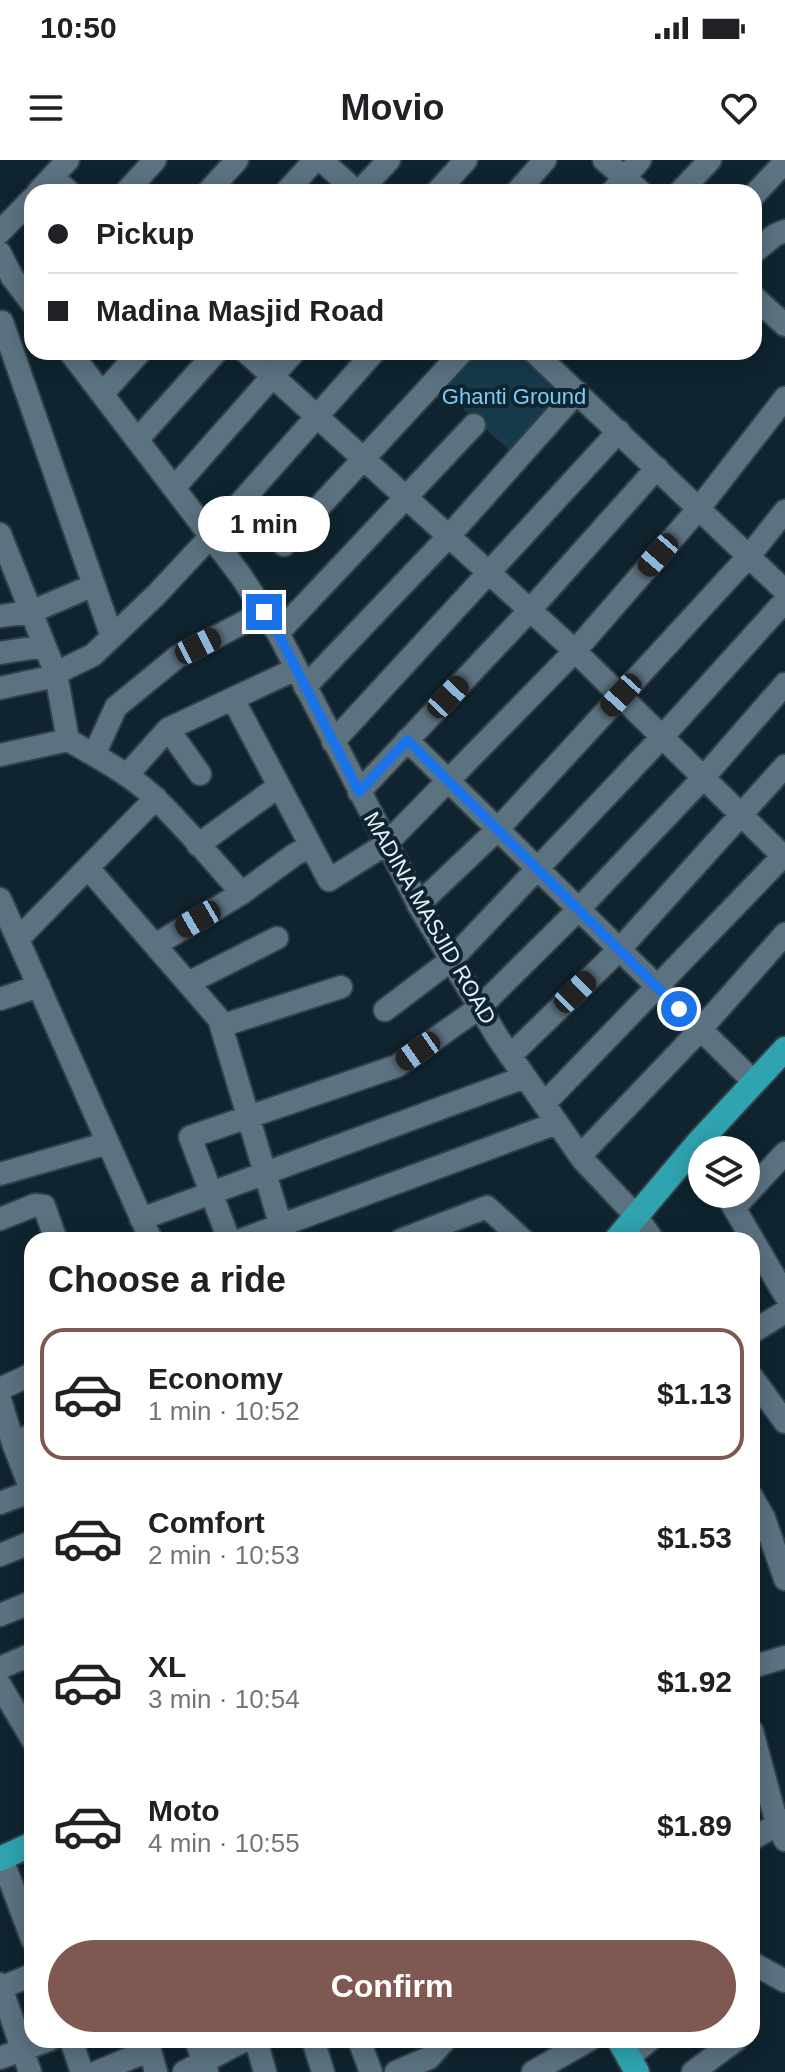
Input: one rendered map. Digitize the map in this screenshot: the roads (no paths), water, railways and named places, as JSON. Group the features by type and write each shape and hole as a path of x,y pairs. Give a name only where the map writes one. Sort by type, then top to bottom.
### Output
{"main road":[{"path":"710,1136 785,1049"},
{"path":"623,1232 688,1161"},
{"path":"1,1859 24,1848"}],"street":[{"path":"133,184 155,160"},
{"path":"215,184 237,160"},
{"path":"294,184 318,160 348,184"},
{"path":"366,184 389,160"},
{"path":"444,184 466,160"},
{"path":"524,184 545,160"},
{"path":"604,160 624,184"},
{"path":"628,184 640,160"},
{"path":"688,184 710,160"},
{"path":"762,186 785,162"},
{"path":"0,232 24,207"},
{"path":"762,246 785,231"},
{"path":"1,257 24,292"},
{"path":"762,302 782,315"},
{"path":"24,305 1,322 112,637"},
{"name":"MADINA MASJID ROAD","path":"76,360 211,536 278,633 418,905 510,1056 580,1156 647,1232"},
{"path":"102,394 133,360"},
{"path":"137,440 209,360"},
{"path":"255,360 575,651 784,856 544,1104"},
{"path":"174,488 287,360"},
{"path":"0,688 46,678 93,655 211,536 367,360"},
{"path":"284,545 455,360"},
{"path":"544,360 785,591"},
{"path":"127,775 168,729 233,699 301,678 449,536 577,392"},
{"path":"233,699 329,880 386,844 575,651 700,507 785,398"},
{"path":"278,633 474,425"},
{"path":"333,742 619,431"},
{"path":"359,792 530,610 657,468"},
{"path":"418,905 497,830 749,556 785,511"},
{"path":"0,534 56,674 68,740"},
{"path":"0,616 31,612 94,585"},
{"path":"385,1010 451,960 663,736 785,601"},
{"path":"94,755 116,707 177,657 264,612"},
{"path":"0,653 44,646"},
{"path":"226,1232 190,1137 397,1066 480,1007 578,910 704,777 785,684"},
{"path":"168,729 200,774"},
{"path":"0,755 68,740 127,775 156,798 242,893"},
{"path":"407,740 754,1082"},
{"path":"510,1056 619,950 785,766"},
{"path":"198,845 279,786"},
{"path":"18,939 156,798"},
{"path":"155,945 242,893 311,846"},
{"path":"88,868 219,1019 283,1232"},
{"path":"0,899 147,1232"},
{"path":"580,1156 700,1030 785,934"},
{"path":"188,983 277,938"},
{"path":"0,999 39,986"},
{"path":"221,1026 341,987"},
{"path":"141,1219 525,1077"},
{"path":"285,1232 557,1123"},
{"path":"0,1174 108,1143"},
{"path":"760,1181 782,1166"},
{"path":"0,1219 35,1205 44,1206 53,1232"},
{"path":"422,1232 487,1207 514,1232"},
{"path":"734,1208 748,1232"},
{"path":"760,1252 785,1295"},
{"path":"760,1327 785,1312"},
{"path":"0,1389 24,1378"},
{"path":"760,1388 785,1422"},
{"path":"0,1399 22,1439"},
{"path":"0,1503 24,1494"},
{"path":"760,1511 785,1579"},
{"path":"0,1555 24,1545"},
{"path":"0,1615 24,1605"},
{"path":"760,1665 785,1657"},
{"path":"0,1668 24,1658"},
{"path":"0,1685 16,1710"},
{"path":"760,1757 782,1828 760,1836"},
{"path":"1,1859 24,1907"},
{"path":"760,1966 785,1981"},
{"path":"24,1978 0,1987 30,2072"},
{"path":"0,2058 27,2048"},
{"path":"74,2048 82,2072"},
{"path":"197,2048 198,2069 232,2048"},
{"path":"258,2048 265,2072"},
{"path":"316,2048 323,2072"},
{"path":"362,2048 371,2072"},
{"path":"396,2072 429,2058 438,2048"},
{"path":"533,2072 575,2048"},
{"path":"693,2072 725,2048"},
{"path":"97,2072 151,2054"}],"park label":[{"name":"Ghanti Ground","path":"514,396"}]}
